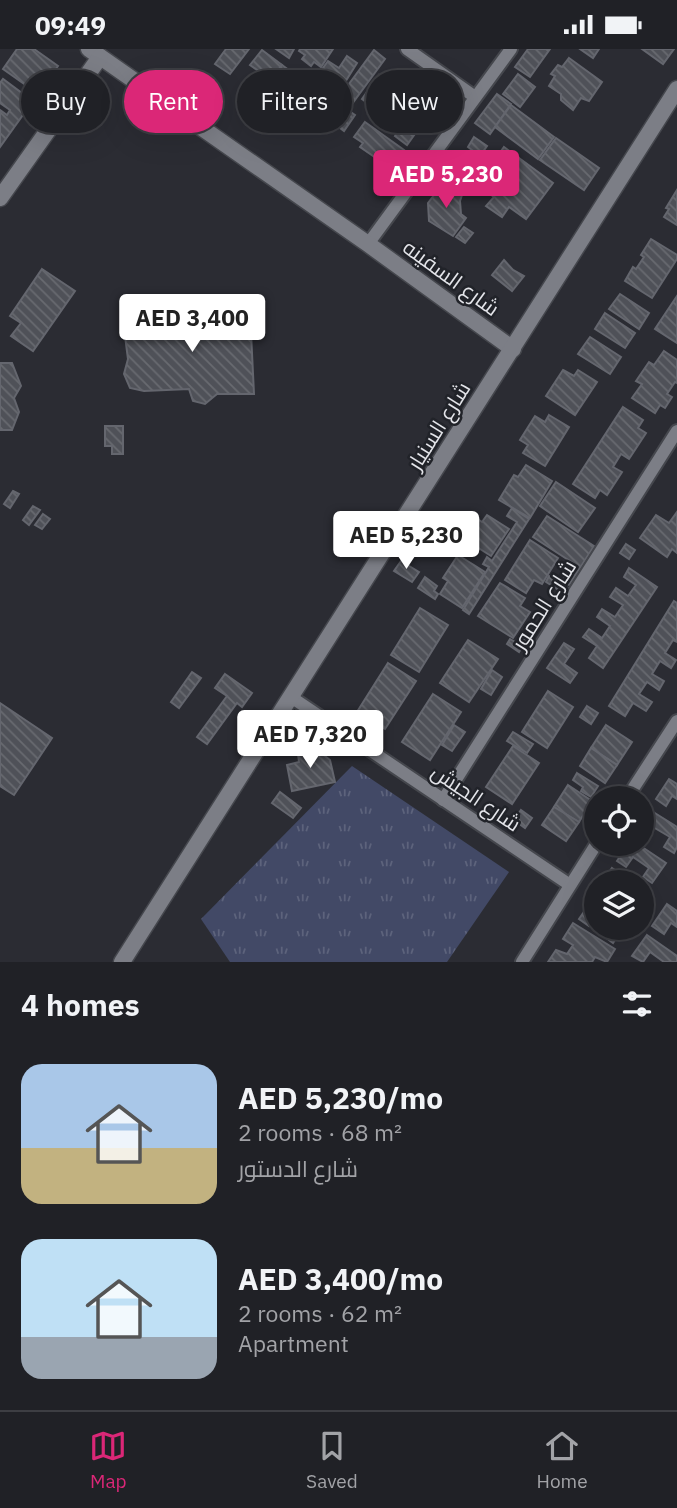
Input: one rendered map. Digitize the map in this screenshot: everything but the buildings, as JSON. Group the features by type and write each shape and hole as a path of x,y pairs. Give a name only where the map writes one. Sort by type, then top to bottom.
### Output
{"street":[{"path":"407,49 475,97"},
{"path":"368,244 511,49"},
{"path":"2,190 94,53"},
{"name":"شارع السفينه","path":"94,53 513,349"},
{"name":"شارع السنيار","path":"122,962 677,89"},
{"name":"شارع الحمور","path":"443,800 677,431"},
{"name":"شارع الجيش","path":"291,697 570,885"},
{"path":"635,786 677,721"},
{"path":"522,962 589,856"}],"green space":[{"path":"352,766 509,872 447,962 230,962 201,919"}]}
